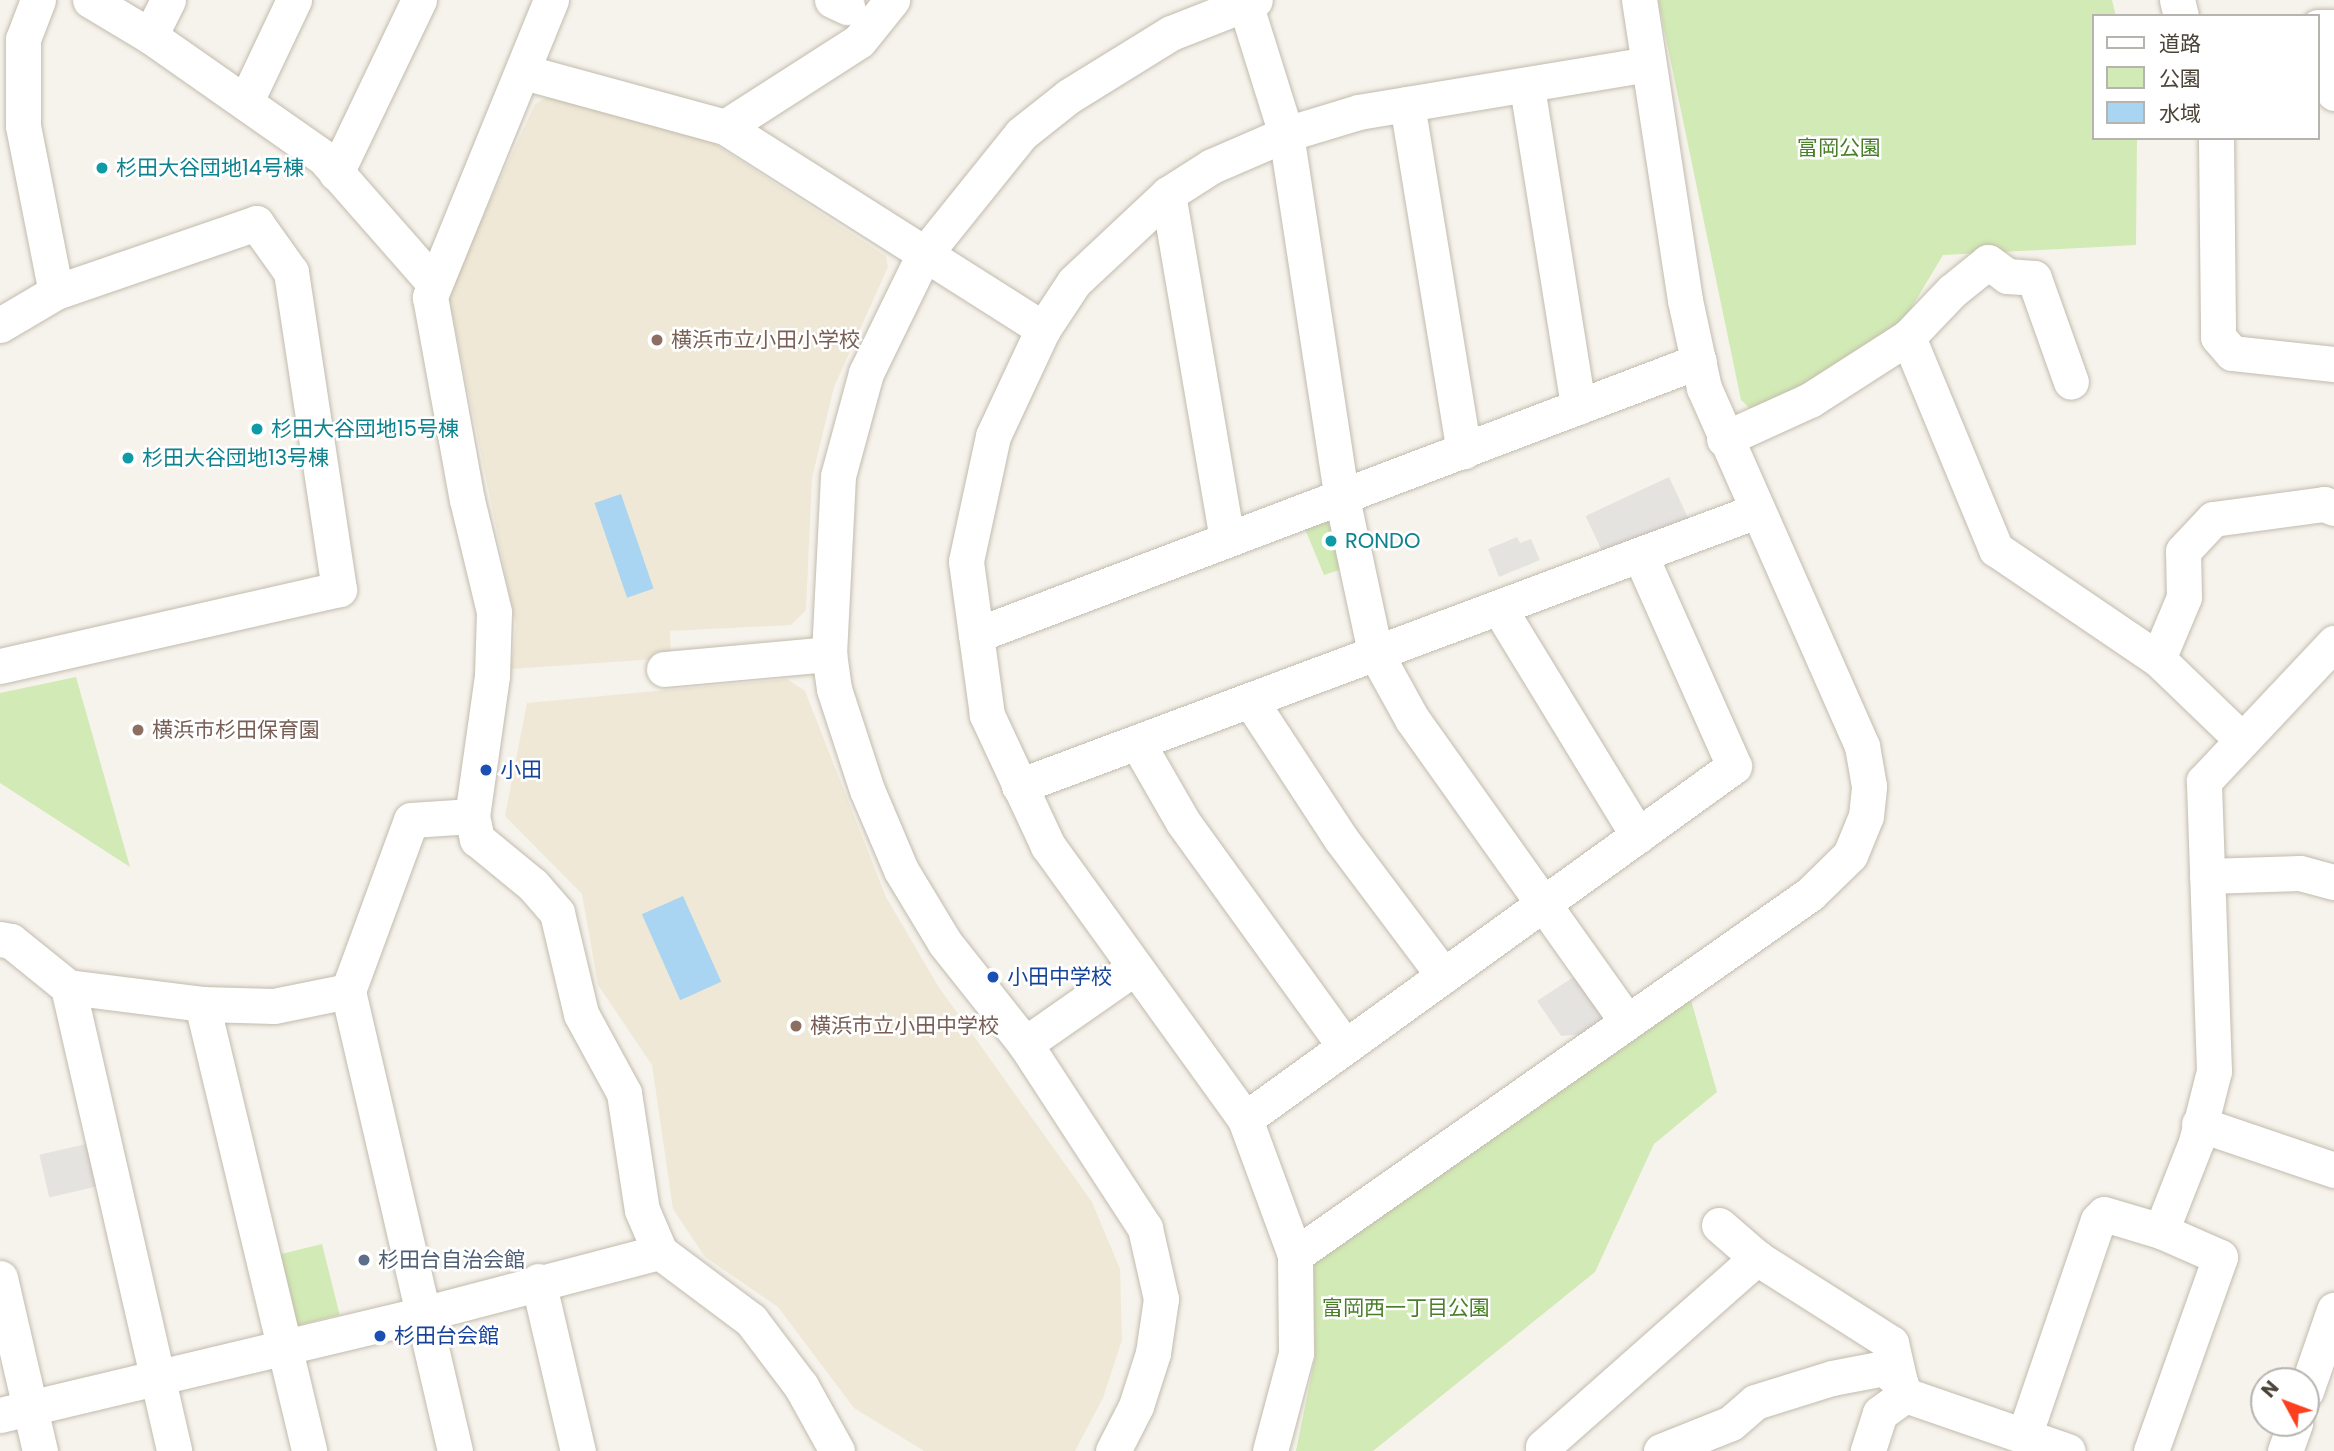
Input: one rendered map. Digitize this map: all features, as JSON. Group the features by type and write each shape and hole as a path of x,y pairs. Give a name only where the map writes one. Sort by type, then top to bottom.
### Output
{"street":[{"path":"38,0 23,39 23,126 56,292"},
{"path":"90,0 150,36 324,158 433,282"},
{"path":"150,36 168,0"},
{"path":"246,101 294,0"},
{"path":"336,173 419,0"},
{"path":"551,0 524,72 433,282 430,297 467,500 494,612 492,676 472,817 477,839 533,885 557,913 581,1014 624,1093 642,1210 660,1252 751,1320 801,1386 837,1451"},
{"path":"725,127 859,41 892,0"},
{"path":"1295,1255 1626,1020 1810,894 1850,855 1866,816 1868,786 1862,746 1724,439 1699,361 1639,0"},
{"path":"1113,1451 1136,1406 1153,1353 1161,1299 1145,1228 1025,1044 945,943 901,870 858,764 834,689 829,654 838,476 866,373 923,256 1021,134 1069,96 1160,40 1248,1 1286,134 1342,498 1375,652 1412,719 1626,1020"},
{"path":"2323,18 2331,27 2334,93"},
{"path":"1270,1451 1296,1353 1295,1255 1245,1119 1048,846 986,715 966,561 990,449 1042,329 1074,282 1168,194 1212,166 1286,134 1359,112 1527,87 1648,65"},
{"path":"524,72 725,127 923,256 1042,329"},
{"path":"1527,87 1578,407"},
{"path":"1407,104 1464,451"},
{"path":"2216,140 2218,337 2232,353 2334,364"},
{"path":"1168,194 1227,539"},
{"path":"0,325 56,292 256,223 291,272 339,589 0,666"},
{"path":"1724,439 1810,400 1908,337 1952,291 1988,262 2007,276 2034,278 2071,382"},
{"path":"1908,337 1996,548 2158,659 2241,740"},
{"path":"976,635 1699,361"},
{"path":"2158,659 2185,597 2183,551 2213,519 2325,504 2334,508"},
{"path":"1019,786 1756,511"},
{"path":"1245,1119 1344,1045 1546,905 1734,766 1640,555"},
{"path":"1500,608 1638,836"},
{"path":"2161,1231 2199,1124 2214,1071 2204,781 2334,643"},
{"path":"664,669 829,654"},
{"path":"1250,700 1341,839 1444,976"},
{"path":"1137,743 1183,822 1344,1045"},
{"path":"455,1451 348,991 411,820 472,817"},
{"path":"2207,876 2300,873 2334,882"},
{"path":"0,939 11,941 68,987 202,1004 274,1006 348,991"},
{"path":"1025,1044 1134,968"},
{"path":"68,987 174,1451"},
{"path":"202,1004 309,1451"},
{"path":"2199,1124 2334,1170"},
{"path":"2024,1436 2098,1220 2105,1214 2161,1231 2220,1257 2151,1451"},
{"path":"1719,1226 1757,1258 1891,1343 1903,1389"},
{"path":"15,1412 423,1314 538,1281 660,1252"},
{"path":"1545,1451 1543,1447 1757,1258"},
{"path":"0,1278 15,1412 40,1451"},
{"path":"538,1281 578,1451"},
{"path":"2314,1367 2334,1310"},
{"path":"1661,1451 1731,1423 1755,1402 1832,1378 1884,1368 1903,1389 2068,1451"},
{"path":"1868,1451 1881,1413 1903,1389"}],"shaded area":[{"name":"横浜市立小田小学校","path":"555,93 713,143 886,256 888,267 834,387 812,478 806,610 791,625 670,631 671,658 511,669 516,625 448,292 535,104"},
{"path":"1669,477 1691,523 1607,562 1586,516"},
{"path":"1517,537 1520,543 1531,539 1540,560 1499,577 1488,549"},
{"name":"横浜市立小田中学校","path":"787,679 805,691 886,897 938,986 1092,1202 1120,1269 1122,1340 1103,1398 1075,1451 924,1451 854,1408 778,1307 705,1257 673,1209 652,1065 598,985 582,894 505,816 527,703"},
{"path":"1578,974 1603,1011 1602,1020 1585,1034 1561,1036 1537,1001"},
{"path":"90,1143 100,1186 49,1198 39,1155"}],"green space":[{"name":"富岡公園","path":"1658,0 2112,0 2116,14 2092,14 2092,140 2137,140 2136,245 1943,255 1901,325 1757,415 1741,400"},
{"path":"1333,512 1345,568 1324,575 1303,524"},
{"path":"76,677 130,867 0,783 0,693"},
{"name":"富岡西一丁目公園","path":"1691,1000 1717,1092 1654,1144 1595,1272 1373,1451 1296,1451 1315,1357 1313,1263"},
{"path":"322,1244 340,1315 290,1327 273,1256"}],"water":[{"path":"621,494 654,589 627,598 595,503"},
{"path":"683,896 721,982 680,1000 642,914"}],"place":[{"name":"杉田大谷団地14号棟","path":"102,168"},
{"name":"横浜市立小田小学校","path":"657,340"},
{"name":"杉田大谷団地15号棟","path":"257,429"},
{"name":"杉田大谷団地13号棟","path":"128,458"},
{"name":"RONDO","path":"1331,541"},
{"name":"横浜市杉田保育園","path":"138,730"},
{"name":"小田","path":"486,770"},
{"name":"小田中学校","path":"993,977"},
{"name":"横浜市立小田中学校","path":"796,1026"},
{"name":"杉田台自治会館","path":"364,1260"},
{"name":"杉田台会館","path":"380,1336"}]}
